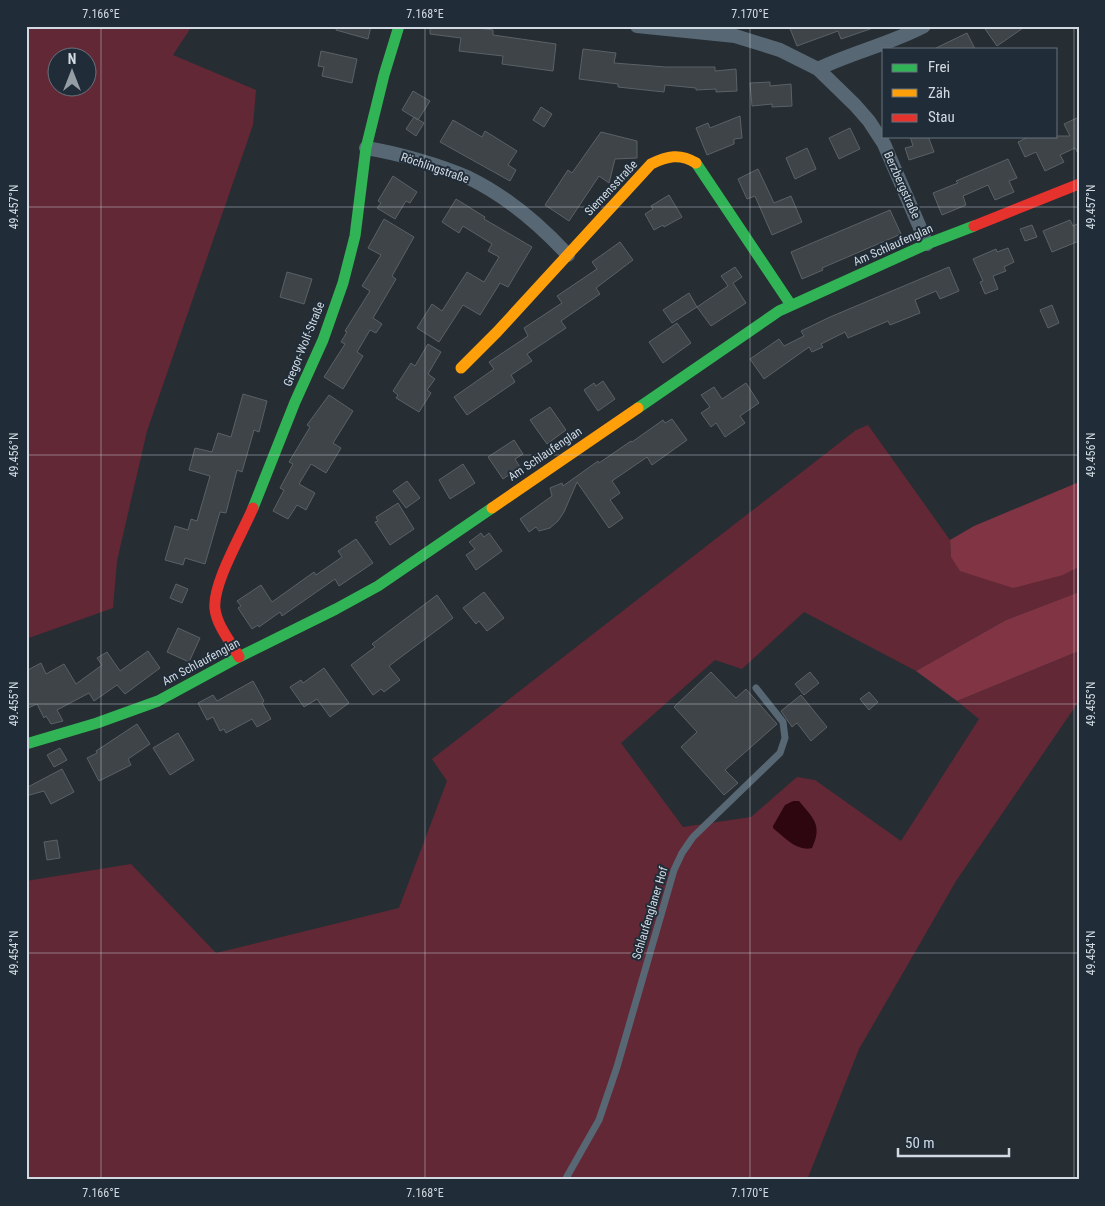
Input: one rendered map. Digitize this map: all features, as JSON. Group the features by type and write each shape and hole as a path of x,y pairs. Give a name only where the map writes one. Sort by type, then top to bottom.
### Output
{"street":[{"name":"Gregor-Wolf-Straße","path":"239,657 220,624 215,608 217,592 228,560 246,524 295,402 323,340 342,283 355,236 366,148 384,75 399,26"},
{"name":"Berzbergstraße","path":"636,26 735,36 780,50 818,69 855,105 869,121 884,144 927,244"},
{"path":"818,69 904,36 924,26"},
{"name":"Röchlingstraße","path":"366,148 388,152 469,178 503,198 551,236 568,254"},
{"name":"Siemensstraße","path":"461,368 497,332 651,164 665,157 678,155 696,162 791,305"},
{"name":"Am Schlaufenglan","path":"26,744 97,723 158,701 378,586 759,324 791,305 927,244 1079,184"}],"lane":[{"name":"Schlaufenglaner Hof","path":"565,1180 599,1120 617,1067 665,898 682,853 692,837 780,753 785,738 783,722 756,688"}],"shaded area":[{"path":"26,26 192,26 173,55 256,90 253,125 147,431 117,561 113,608 26,639"},
{"path":"868,425 950,540 951,557 1063,575 1079,567 1079,592 1006,620 916,671 804,612 742,669 715,660 621,743 683,827 751,817 797,777 815,780 901,841 979,719 957,701 1079,651 1079,701 956,881 859,1049 807,1180 26,1180 26,881 131,864 216,953 399,908 447,781 432,759 856,430"},
{"path":"1079,482 1079,567 1063,575 1013,588 960,571 951,557 950,540 974,526"},
{"path":"1079,592 1079,651 957,701 916,671 1006,620"},
{"path":"793,801 799,801 815,822 817,833 812,848 806,849 796,846 773,828 785,805"}],"building":[{"path":"337,26 371,26 368,39 336,30"},
{"path":"430,26 464,26 493,30 493,35 556,44 553,71 502,64 503,56 459,51 461,38 430,34"},
{"path":"789,26 872,26 873,28 841,39 838,31 797,46"},
{"path":"983,26 1026,26 997,46"},
{"path":"967,33 974,48 936,48"},
{"path":"583,49 616,53 614,63 666,67 715,67 715,71 736,69 737,91 716,92 716,89 696,90 696,88 665,85 664,92 618,87 618,84 579,79"},
{"path":"321,51 357,59 352,83 322,76 324,67 318,66"},
{"path":"770,82 770,86 791,84 792,106 772,107 772,104 752,106 750,83"},
{"path":"413,91 430,101 418,120 402,110"},
{"path":"541,107 552,114 544,127 533,120"},
{"path":"740,116 742,138 734,139 734,144 707,155 696,128 708,123 710,128"},
{"path":"414,117 424,123 416,136 406,129"},
{"path":"1079,117 1079,155 1075,148 1060,155 1064,162 1045,171 1036,152 1025,157 1018,142 1026,138 1070,136 1064,124"},
{"path":"453,120 482,137 485,131 517,151 508,165 516,170 510,181 440,142"},
{"path":"850,128 860,149 839,159 829,138"},
{"path":"601,132 637,141 637,158 615,159 609,183 599,176 569,221 545,205 568,170 572,173"},
{"path":"911,138 929,138 934,152 909,160 905,148 913,146"},
{"path":"807,148 816,169 795,179 786,158"},
{"path":"1008,159 1017,178 1009,181 1014,192 995,200 988,185 963,196 966,205 942,215 933,193"},
{"path":"758,169 774,203 791,196 802,222 772,235 755,196 747,199 738,179"},
{"path":"393,176 417,192 410,203 406,201 395,219 377,208 381,203 378,201"},
{"path":"669,195 682,217 654,230 645,214 653,209 651,206"},
{"path":"456,199 485,217 484,219 532,247 508,287 500,283 480,315 463,305 439,342 417,328 432,304 442,311 467,272 484,282 499,257 488,251 492,244 463,226 459,233 442,222"},
{"path":"890,210 901,234 822,268 823,270 802,279 791,252"},
{"path":"384,219 414,237 392,276 396,279 373,318 382,324 376,333 370,330 357,352 363,356 343,389 324,377 345,344 341,342 347,332 345,331 370,291 362,286 381,255 368,248"},
{"path":"1070,220 1073,226 1079,223 1079,241 1052,252 1043,231"},
{"path":"1032,225 1037,237 1025,241 1020,229"},
{"path":"620,242 633,260 596,288 600,294 561,321 566,328 527,354 532,361 511,375 515,382 467,415 454,397 494,369 489,362 528,336 524,328 562,303 557,296 597,269 592,262"},
{"path":"1008,248 1014,262 1004,267 1006,271 993,276 998,289 985,294 980,282 983,281 973,259 996,249 997,252"},
{"path":"735,267 742,277 733,283 746,303 711,326 697,307 728,286 721,276"},
{"path":"949,267 959,291 940,299 936,291 915,300 920,313 890,325 888,321 848,338 845,332 821,344 823,347 812,352 809,347 764,379 750,359 779,339 784,346 804,336 801,331 830,317"},
{"path":"287,272 312,279 304,304 280,297"},
{"path":"689,293 697,307 672,323 663,310"},
{"path":"1052,305 1059,323 1048,328 1040,310"},
{"path":"677,323 691,343 663,363 649,342"},
{"path":"428,344 441,352 428,374 435,379 427,390 431,393 419,412 396,398 398,395 393,391 411,363 415,366"},
{"path":"603,381 615,399 598,411 584,390 594,383 596,386"},
{"path":"746,383 759,403 740,416 745,423 725,437 716,423 711,427 701,413 710,407 701,395 714,387 722,399"},
{"path":"243,394 267,401 259,432 254,430 242,472 237,470 226,513 220,512 205,564 185,558 183,565 165,560 175,526 188,530 191,519 197,521 210,476 189,470 195,448 212,452 218,433 231,437"},
{"path":"329,395 353,411 333,443 341,448 326,473 311,464 299,484 315,493 306,510 297,505 288,519 273,511 284,490 280,488 293,464 289,462 310,427 307,425"},
{"path":"550,407 566,430 547,444 530,420"},
{"path":"672,419 687,440 652,465 647,457 612,481 620,493 610,500 623,518 609,528 577,482 558,521 550,528 539,531 536,527 529,532 520,519 552,496 550,488 562,483 563,486 598,461 599,463 663,420 665,423"},
{"path":"514,440 523,454 515,459 520,467 503,479 488,457"},
{"path":"463,464 475,483 450,499 439,480"},
{"path":"407,481 420,498 406,508 393,491"},
{"path":"398,503 414,529 390,545 375,522 378,521 376,517"},
{"path":"481,533 484,537 489,533 502,551 476,570 466,555 475,549 469,542"},
{"path":"356,539 373,563 339,586 335,579 282,616 280,612 259,627 258,625 252,629 238,608 241,606 237,601 261,585 272,602 314,572 316,575 342,557 338,551"},
{"path":"176,584 188,589 182,603 170,598"},
{"path":"484,592 504,618 487,631 479,621 476,624 463,608"},
{"path":"437,595 453,618 389,666 400,680 384,692 381,689 373,695 351,665 375,647 372,644"},
{"path":"178,628 200,638 189,662 167,652"},
{"path":"148,651 160,668 125,694 117,685 94,701 89,693 57,710 63,721 51,724 46,716 44,718 37,704 26,709 26,671 41,663 46,674 64,664 76,684 102,665 97,658 107,652 120,671"},
{"path":"324,668 349,703 330,717 317,699 304,707 290,687 301,680 303,683"},
{"path":"711,672 736,698 746,689 777,724 725,770 738,783 724,795 681,747 697,732 674,707"},
{"path":"810,672 819,683 804,695 795,684"},
{"path":"253,681 271,719 257,727 252,719 226,733 224,729 220,731 213,717 207,720 198,703 213,695 217,701"},
{"path":"869,692 878,702 869,710 860,699"},
{"path":"801,695 827,727 811,741 797,723 792,727 781,711"},
{"path":"137,724 150,744 128,759 131,765 99,781 87,758"},
{"path":"178,733 194,760 170,775 153,748"},
{"path":"60,748 67,760 54,767 47,755"},
{"path":"62,769 74,792 51,804 44,791 26,796 26,788"},
{"path":"57,840 60,858 47,860 44,842"}],"traffic: fast":[{"path":"253,508 295,402 323,340 343,283 355,236 366,148 384,75 399,26"},
{"path":"696,163 791,305"},
{"path":"638,408 779,311 927,244 974,226"},
{"path":"26,744 97,723 158,701 378,586 492,508"}],"traffic: slow":[{"path":"461,368 497,332 651,164 674,157 684,158 696,163"},
{"path":"492,508 638,408"}],"traffic: jam":[{"path":"974,226 1079,184"},
{"path":"239,657 218,622 215,598 223,572 253,508"}]}
